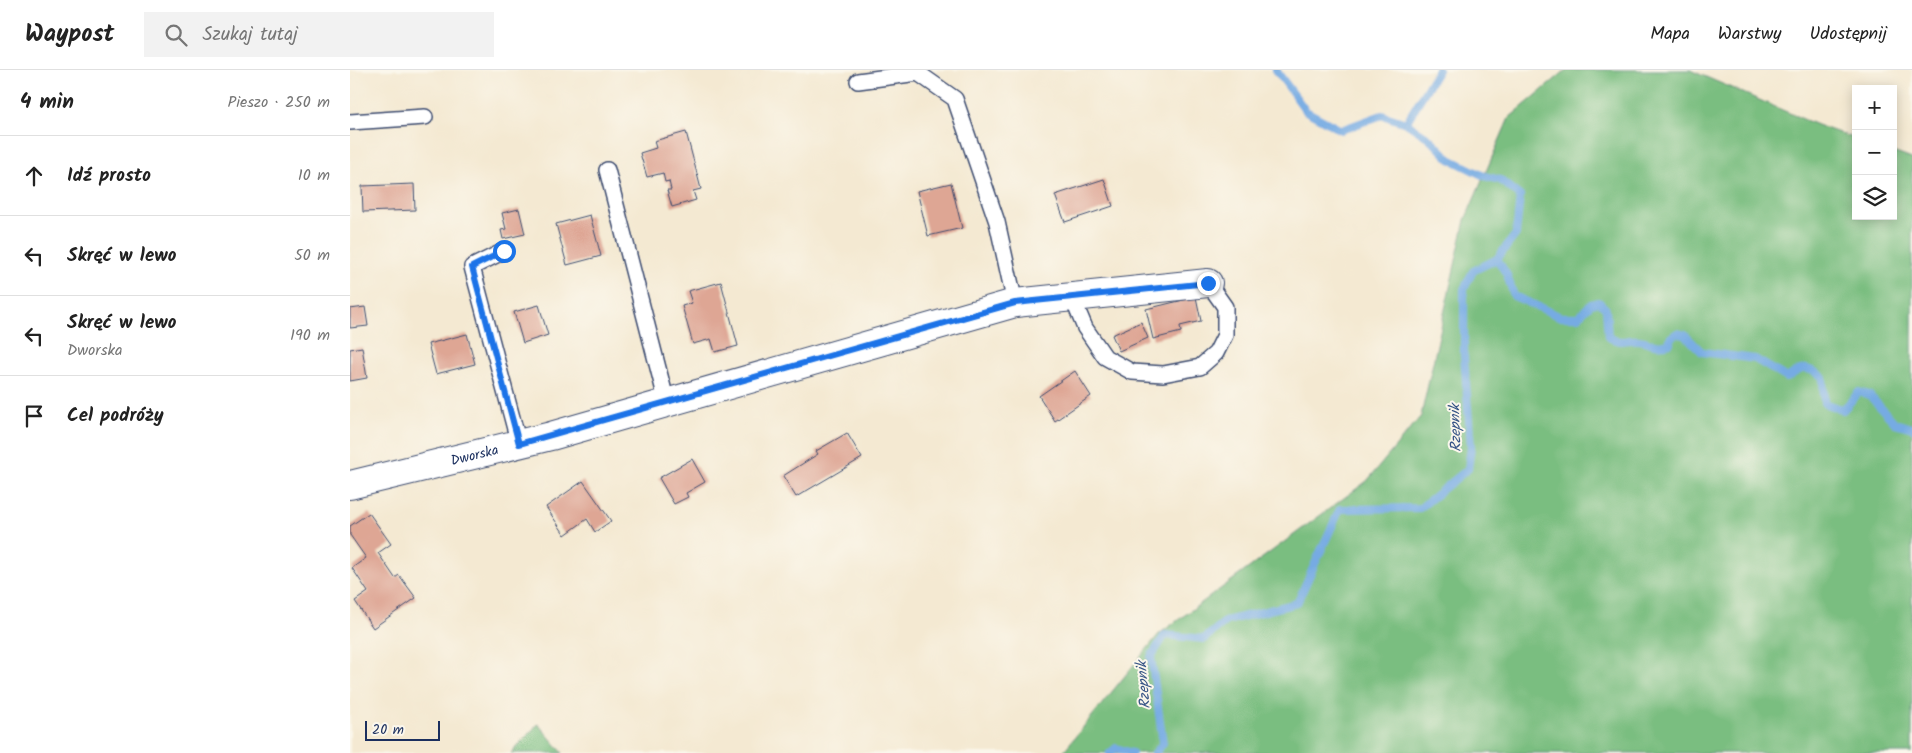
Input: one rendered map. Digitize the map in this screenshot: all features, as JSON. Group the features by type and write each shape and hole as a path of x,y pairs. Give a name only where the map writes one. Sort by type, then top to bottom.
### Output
{"street":[{"name":"Dworska","path":"350,485 519,444 1015,303 1208,283"}],"lane":[{"path":"858,81 918,73 955,98 997,222 1015,303"},
{"path":"350,122 425,117"},
{"path":"608,170 667,403"},
{"path":"504,251 472,267 519,444"},
{"path":"1072,297 1085,328 1105,357 1132,372 1163,374 1200,367 1216,353 1225,335 1225,307 1208,283"}],"green space":[{"path":"1566,70 1690,70 1817,125 1852,138 1852,220 1897,220 1897,153 1912,159 1912,753 1062,753 1159,634 1367,481 1421,416 1465,220 1509,118"},
{"path":"538,724 563,753 511,753"}],"building":[{"path":"686,132 701,189 693,191 696,200 672,207 667,190 671,190 669,181 665,182 663,173 647,177 640,153 656,148 654,141"},
{"path":"1104,179 1113,206 1065,222 1055,195"},
{"path":"951,183 962,228 928,236 917,191"},
{"path":"414,184 415,210 363,212 362,186"},
{"path":"519,209 525,234 503,239 501,230 506,229 502,213"},
{"path":"590,215 601,256 567,265 556,224"},
{"path":"721,282 738,346 715,352 711,339 693,344 682,306 692,303 688,291"},
{"path":"1196,297 1201,321 1180,326 1181,332 1153,339 1146,309"},
{"path":"539,305 548,335 523,343 514,312"},
{"path":"365,307 368,326 350,328 350,309"},
{"path":"1141,322 1148,338 1119,351 1112,335"},
{"path":"467,334 475,364 436,374 428,344"},
{"path":"362,347 367,378 350,381 350,349"},
{"path":"1075,371 1091,396 1055,421 1039,396"},
{"path":"847,433 862,458 796,497 783,476 818,454 816,451"},
{"path":"692,459 705,482 686,493 688,497 674,504 659,478"},
{"path":"583,481 611,521 595,532 587,519 565,535 546,507"},
{"path":"369,513 391,544 378,553 395,578 399,575 416,598 373,628 355,601 368,592 352,568 366,558 350,535 350,526"}],"waterway":[{"name":"Rzepnik","path":"1155,753 1163,743 1151,657 1165,635 1204,639 1226,621 1297,603 1340,509 1420,508 1468,469 1471,447 1464,356 1464,289 1473,271 1497,259 1516,234 1520,196 1500,180 1484,176 1450,159 1429,138 1406,123 1382,115 1341,130 1306,111 1276,70"},
{"path":"1406,123 1438,70"},
{"path":"1497,259 1507,275 1514,296 1561,317 1578,317 1591,304 1599,302 1606,309 1608,337 1621,341 1639,340 1665,344 1670,343 1670,338 1677,333 1685,335 1702,352 1755,359 1787,378 1797,371 1808,369 1823,377 1824,403 1843,410 1859,392 1869,395 1895,423 1912,428"},
{"name":"Rzepnik","path":"1110,753 1116,748 1132,753"}],"route":[{"path":"504,251 472,267 519,444 1015,303 1208,283"}]}
